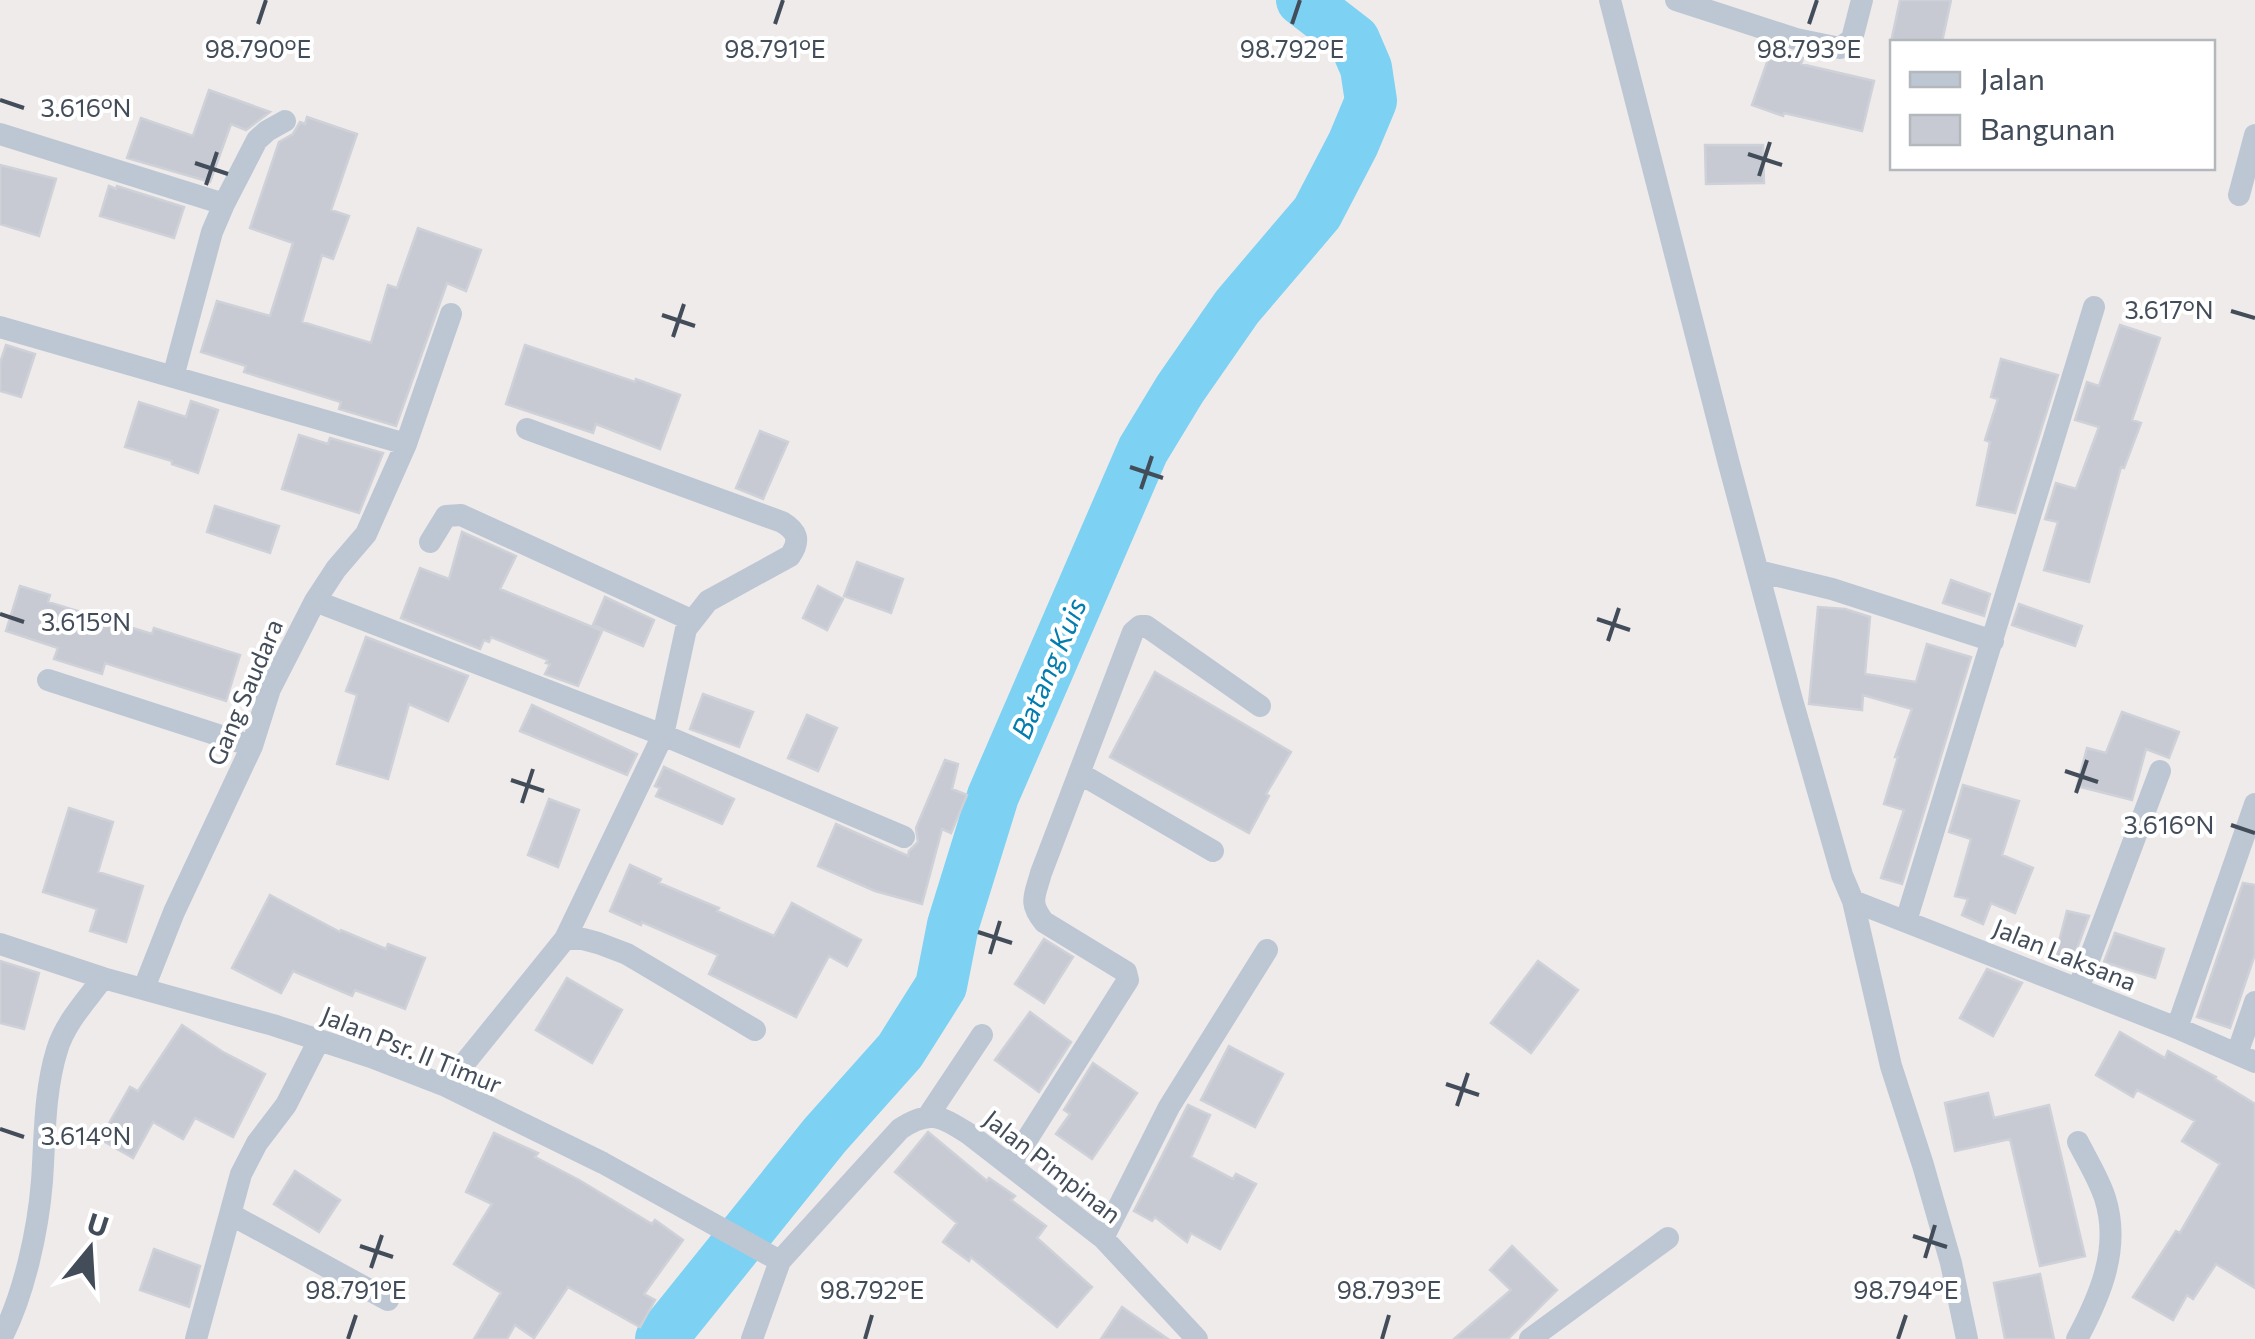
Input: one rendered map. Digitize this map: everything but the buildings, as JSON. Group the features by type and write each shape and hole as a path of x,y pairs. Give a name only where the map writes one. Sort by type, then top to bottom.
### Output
{"street":[{"path":"1610,0 1758,571 1826,819 1854,901 1891,1066 1952,1263 1967,1339"},
{"path":"1676,0 1796,39 1840,48 1852,38 1862,0"},
{"path":"172,377 212,232 224,204 257,140 285,121"},
{"path":"0,134 224,204"},
{"path":"2239,195 2255,134"},
{"path":"1906,920 2094,307"},
{"name":"Gang Saudara","path":"144,988 174,912 252,746 270,689 315,600 366,534 406,444 451,314"},
{"path":"0,327 406,444"},
{"path":"446,1086 564,939 663,735 691,620 708,601 790,556 797,538 782,522 527,429"},
{"path":"430,542 446,516 461,515 691,620"},
{"path":"1758,571 1832,589 1993,641"},
{"path":"315,600 663,735 904,837"},
{"path":"1010,1166 1128,980 1126,972 1044,922 1033,906 1041,874 1133,632 1146,626 1260,706"},
{"path":"48,680 252,746"},
{"path":"2078,989 2160,770"},
{"path":"1079,773 1213,851"},
{"path":"2177,1028 2255,804"},
{"name":"Jalan Laksana","path":"1854,901 2246,1058"},
{"path":"564,939 598,942 627,954 755,1030"},
{"name":"Jalan Psr. II Timur","path":"0,944 319,1040 446,1086 603,1163 775,1257"},
{"path":"1103,1238 1169,1107 1266,950"},
{"path":"1,1339 20,1291 34,1235 46,1107 57,1049 66,1027 103,978"},
{"path":"2246,1058 2255,1002"},
{"path":"752,1339 775,1257 900,1128 928,1116 982,1036"},
{"path":"196,1339 241,1174 256,1143 286,1105 319,1040"},
{"name":"Jalan Pimpinan","path":"928,1116 949,1121 1103,1238 1197,1339"},
{"path":"2076,1339 2104,1281 2110,1236 2104,1195 2078,1142"},
{"path":"230,1214 388,1300"},
{"path":"1530,1339 1668,1238"}],"waterway":[{"name":"Batang Kuis","path":"661,1339 825,1135 900,1051 941,986 953,925 993,796 1143,450 1237,307 1317,213 1353,144 1371,101 1366,68 1354,40 1302,0"}]}
